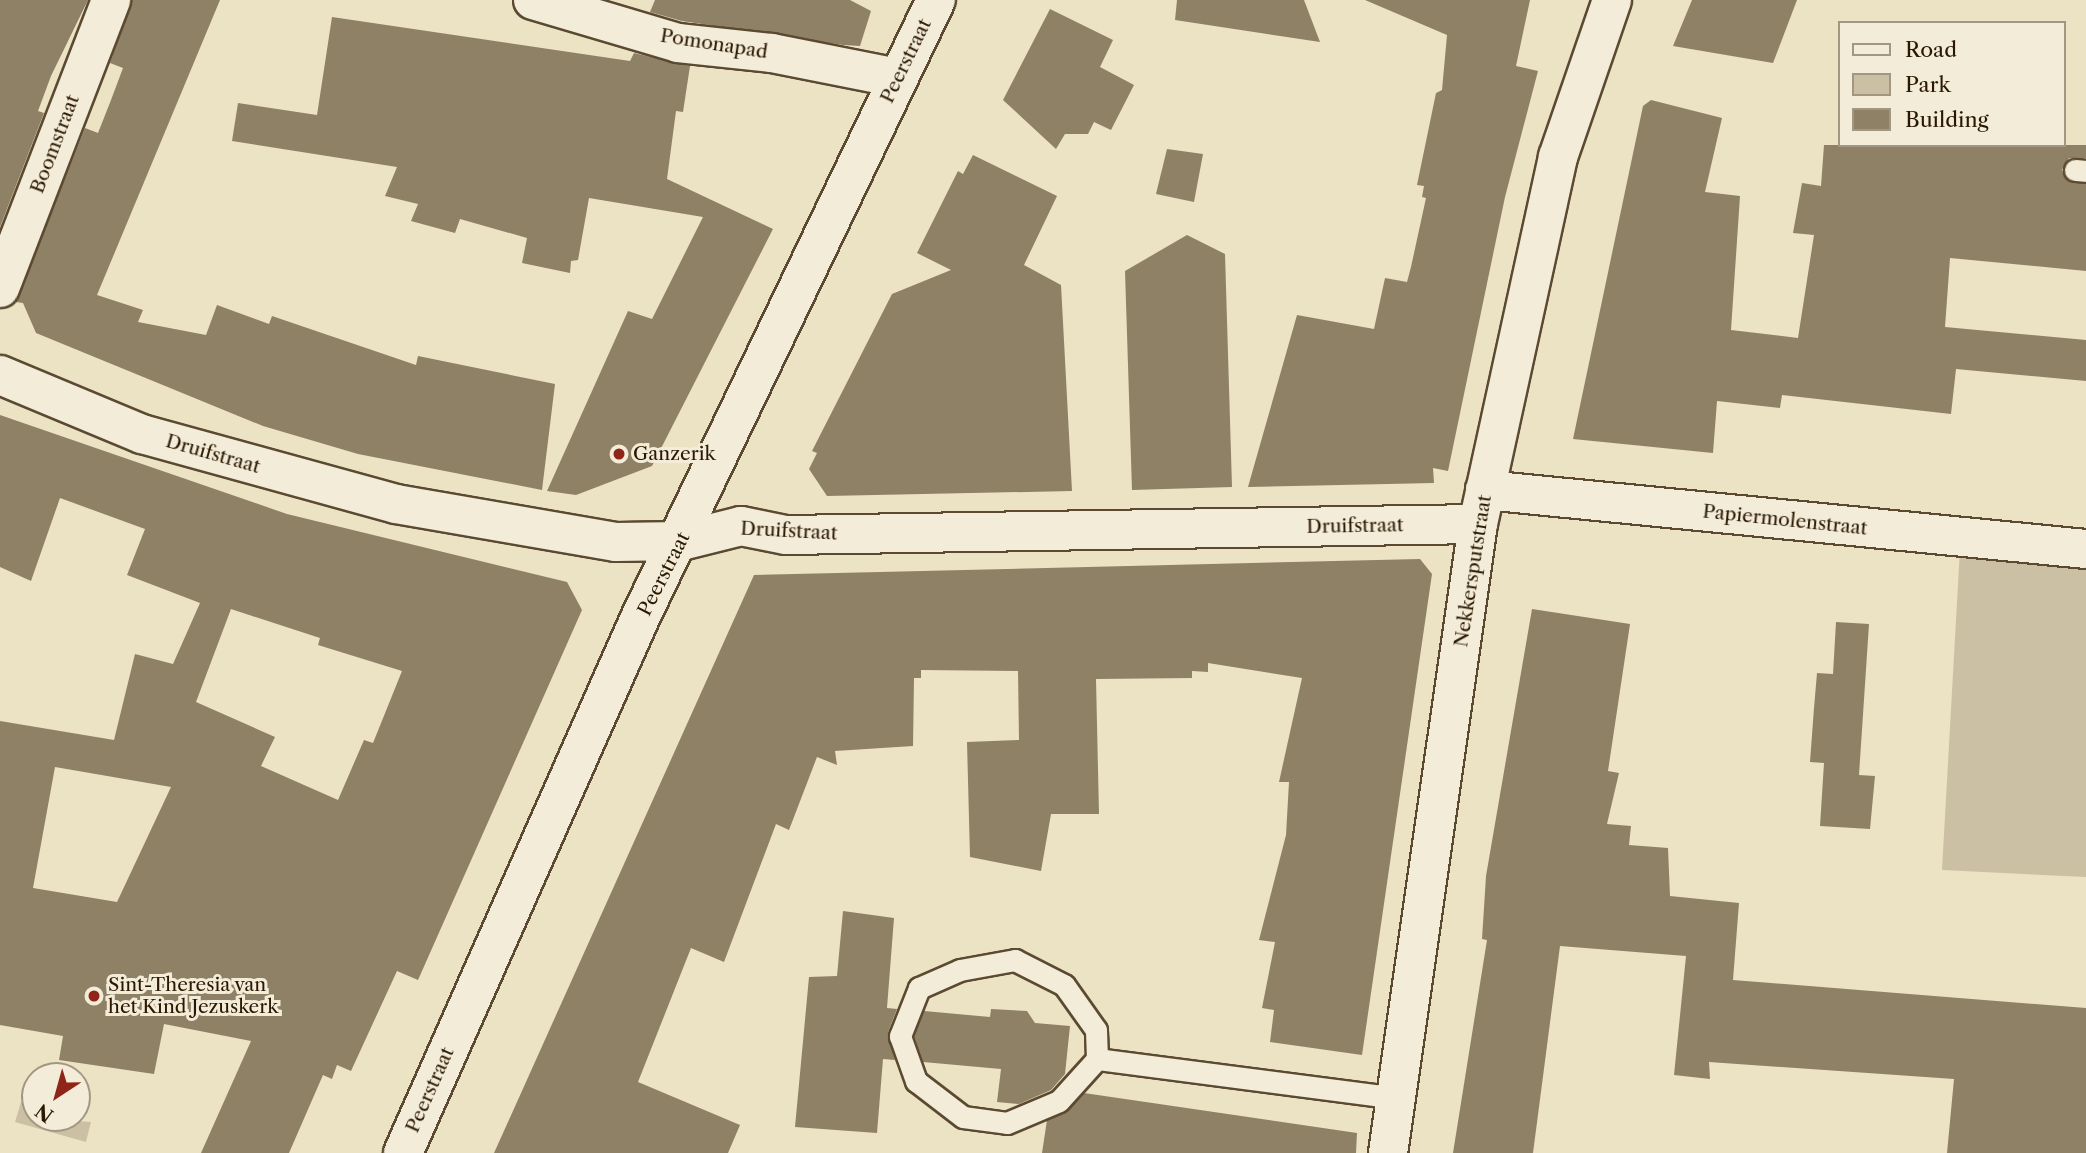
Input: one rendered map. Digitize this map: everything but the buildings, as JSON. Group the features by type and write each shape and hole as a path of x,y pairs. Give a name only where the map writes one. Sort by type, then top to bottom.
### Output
{"street":[{"name":"Boomstraat","path":"0,286 111,0"},
{"name":"Pomonapad","path":"533,0 678,43 772,53 898,78"},
{"name":"Peerstraat","path":"403,1153 640,618 681,541 936,0"},
{"name":"Nekkersputstraat","path":"1388,1153 1481,507 1558,157 1612,0"},
{"name":"Druifstraat","path":"0,374 142,434 396,504 616,542 681,541 741,526 786,535 1481,507"},
{"name":"Papiermolenstraat","path":"1481,507 2086,549"}],"lane":[{"path":"1015,960 1064,985 1096,1030 1097,1059 1059,1101 1007,1124 963,1117 916,1081 900,1036 919,988 960,970 1015,960"},
{"path":"1097,1059 1396,1098"}],"green space":[{"path":"1960,549 2086,564 2086,877 1942,870"},
{"path":"21,1102 21,1124 15,1122"},
{"path":"50,1132 88,1132 86,1142"}],"place":[{"name":"Ganzerik","path":"619,454"},
{"name":"Sint-Theresia van het Kind Jezuskerk","path":"94,996"}]}
